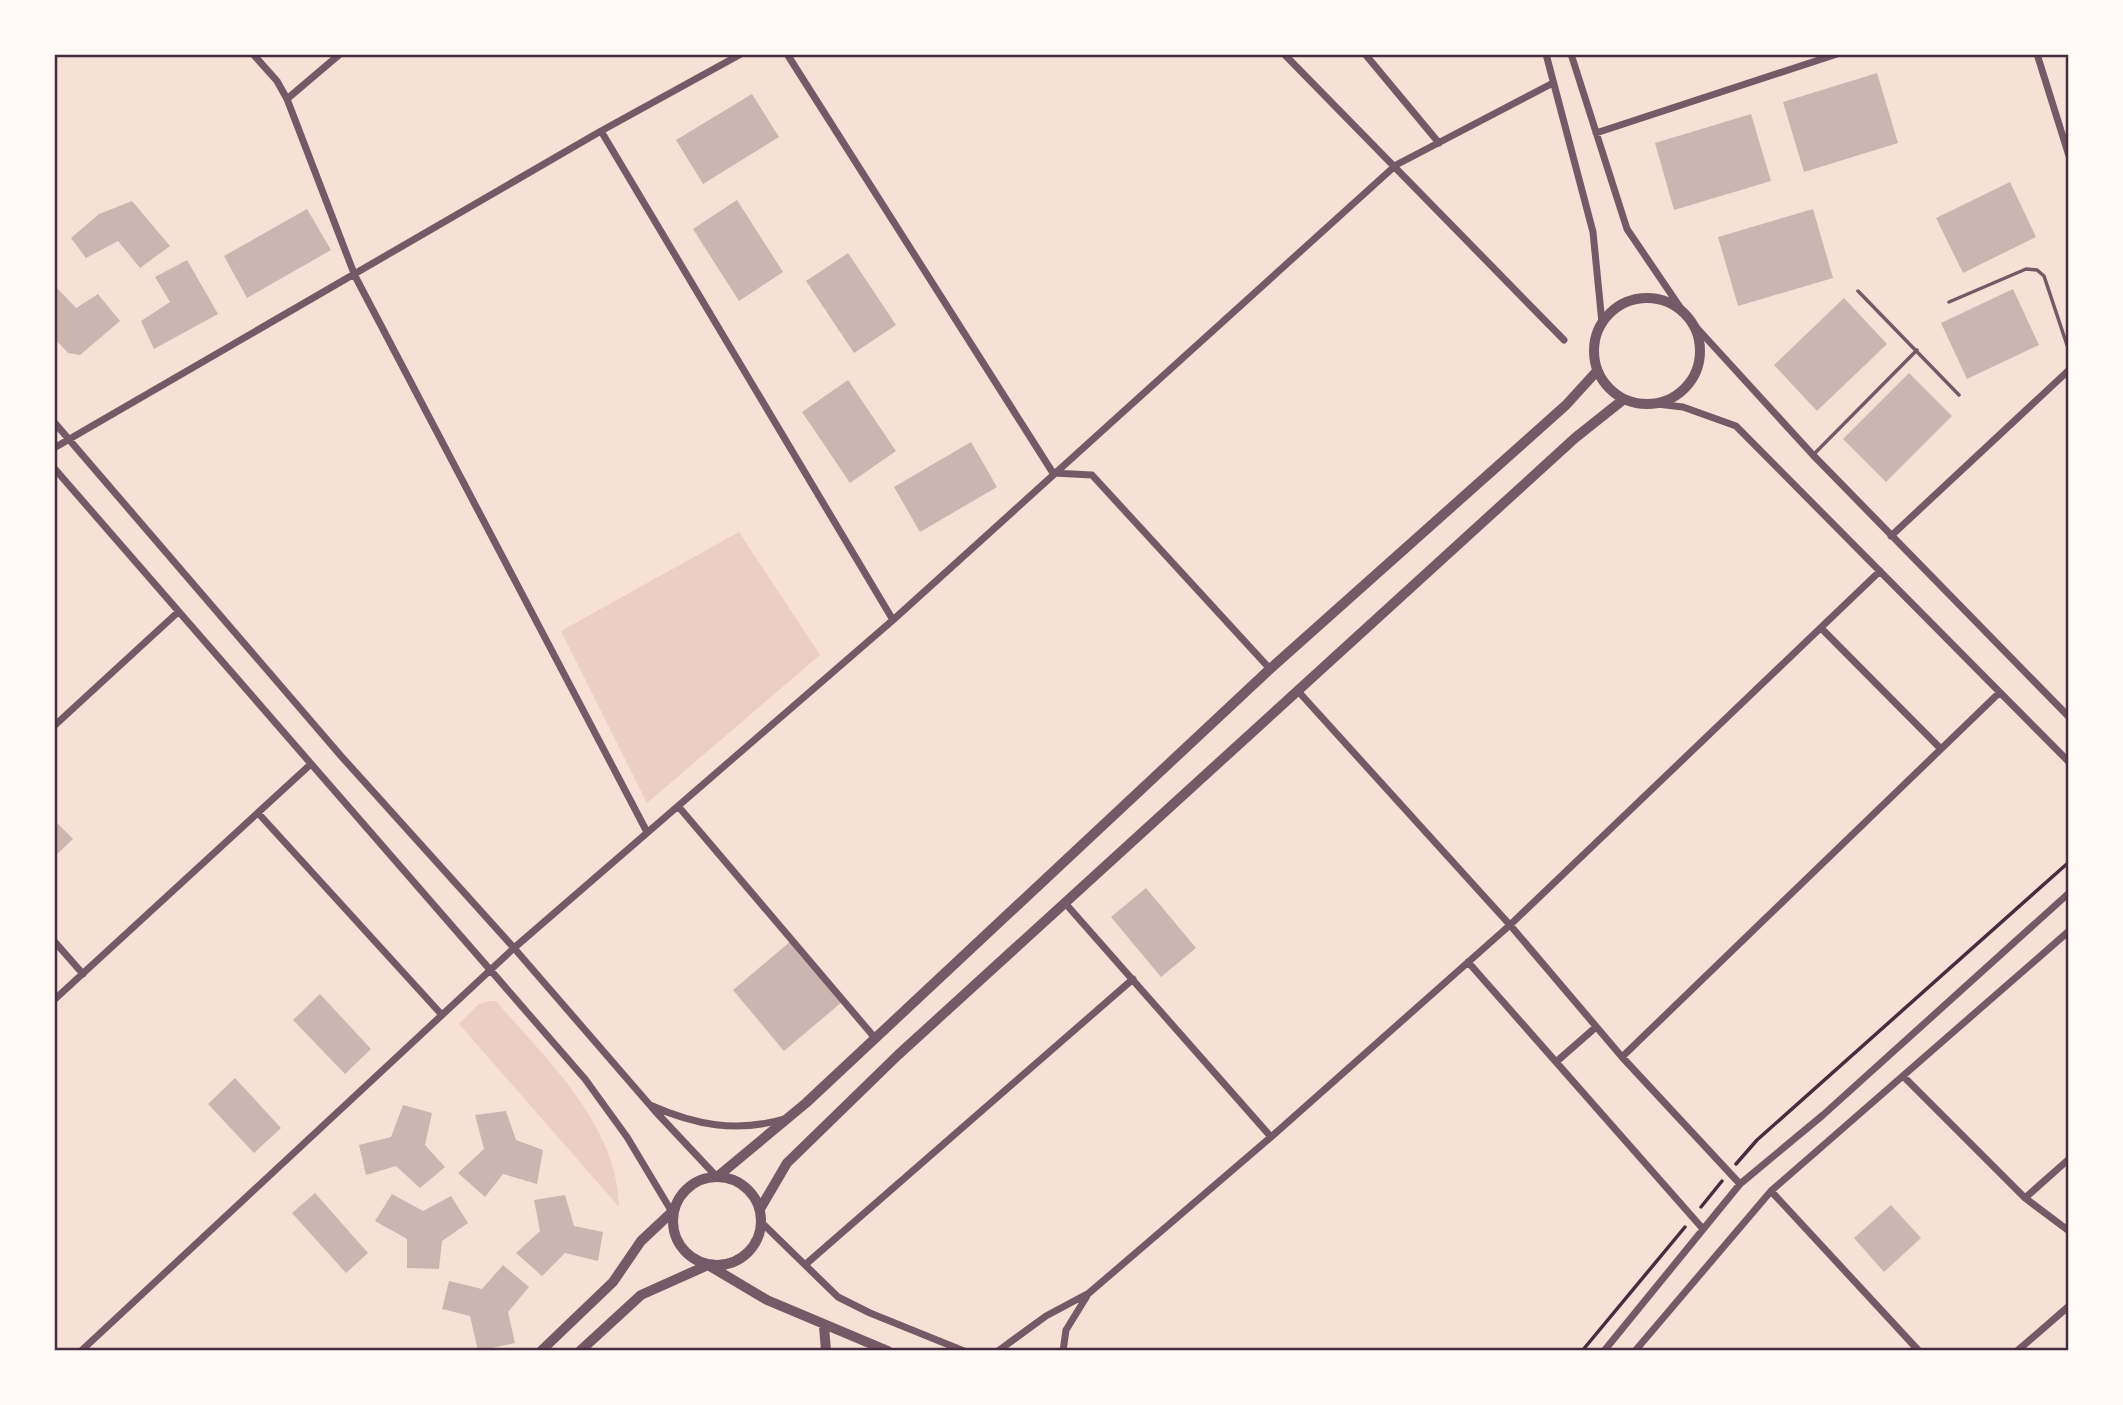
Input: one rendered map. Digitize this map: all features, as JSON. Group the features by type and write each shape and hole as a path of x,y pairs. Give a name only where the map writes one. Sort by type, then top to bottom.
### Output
{"street":[{"path":"253,54 277,81 287,99 355,275 648,832"},
{"path":"287,99 340,54"},
{"path":"54,448 601,131 741,54"},
{"path":"787,54 1053,473"},
{"path":"1283,54 1396,165 1564,340"},
{"path":"1365,54 1438,143"},
{"path":"1546,54 1593,232 1602,323"},
{"path":"1571,54 1627,229 1699,338 1700,355 1696,371 1688,385 1674,397 1657,404"},
{"path":"1596,133 1837,54"},
{"path":"2037,54 2069,156"},
{"path":"81,1351 514,948 893,620 1396,165 1553,83"},
{"path":"601,131 893,620"},
{"path":"2069,717 1813,455 1686,316 1666,301 1633,299 1618,306 1602,323 1596,334 1593,352 1597,371 1606,386 1624,399 1638,404 1683,407 1736,426 2069,762"},
{"path":"1891,536 2069,370"},
{"path":"717,1177 875,1038 1270,669 1566,405 1597,371"},
{"path":"760,1209 787,1163 816,1133 1297,690 1575,438 1624,399"},
{"path":"54,422 341,756 514,948 648,1104 717,1177"},
{"path":"54,468 177,613 312,764 585,1079 626,1137 672,1212 674,1234 681,1248 692,1258 767,1300 888,1351"},
{"path":"1053,473 1092,475 1270,669"},
{"path":"998,1351 1046,1316 1089,1293 1510,925 1880,571"},
{"path":"54,726 177,613"},
{"path":"1821,628 1941,749"},
{"path":"1297,690 1510,925 1622,1057 1740,1184"},
{"path":"1622,1057 1999,693"},
{"path":"54,1000 312,764"},
{"path":"678,806 875,1038"},
{"path":"258,813 442,1015"},
{"path":"1604,1351 1740,1184 1823,1115 2069,892"},
{"path":"1065,903 1270,1137"},
{"path":"1635,1351 1771,1191 2069,931"},
{"path":"54,941 83,974"},
{"path":"1468,962 1703,1229"},
{"path":"806,1264 1133,979"},
{"path":"1556,1062 1596,1027"},
{"path":"1903,1076 2025,1198 2069,1231"},
{"path":"648,1104 679,1118 725,1127 768,1124 785,1119"},
{"path":"2025,1198 2069,1158"},
{"path":"541,1351 613,1282 641,1241 672,1212 683,1192 694,1182 717,1177 735,1180 747,1188 760,1209 761,1222 756,1241 748,1252 736,1261 708,1265 641,1295 580,1351"},
{"path":"1771,1191 1919,1351"},
{"path":"761,1222 838,1297 870,1313 964,1351"},
{"path":"1063,1351 1066,1330 1089,1293"},
{"path":"2017,1351 2069,1306"},
{"path":"824,1326 826,1351"}],"lane":[{"path":"1949,302 2026,269 2037,270 2044,276 2069,351"},
{"path":"1858,292 1959,395"},
{"path":"1813,455 1917,350"}],"path":[{"path":"1583,1351 1756,1140 2069,862"}],"shaded area":[{"path":"739,532 820,655 647,803 561,631"},
{"path":"496,1001 557,1070 593,1121 606,1148 615,1177 619,1207 459,1024 479,1004"}],"building":[{"path":"1877,73 1898,143 1804,172 1783,102"},
{"path":"752,94 779,137 703,184 676,140"},
{"path":"1751,114 1771,181 1674,210 1655,143"},
{"path":"2010,182 2036,237 1963,273 1936,218"},
{"path":"737,200 783,272 739,301 693,229"},
{"path":"132,201 170,246 140,268 118,241 86,258 71,238 99,214"},
{"path":"307,209 331,250 247,298 224,256"},
{"path":"1813,209 1833,278 1738,306 1718,237"},
{"path":"848,253 896,325 854,353 806,281"},
{"path":"187,260 218,314 154,349 141,321 170,302 155,277"},
{"path":"54,285 76,308 98,294 120,321 80,355 68,353 54,338"},
{"path":"2013,289 2039,345 1967,379 1941,323"},
{"path":"1844,298 1887,344 1817,411 1774,365"},
{"path":"1909,373 1952,416 1886,482 1843,439"},
{"path":"848,380 896,451 850,483 802,412"},
{"path":"971,442 997,487 920,532 894,487"},
{"path":"54,820 73,839 54,857"},
{"path":"1146,888 1196,948 1161,977 1111,917"},
{"path":"791,941 842,1002 784,1051 733,990"},
{"path":"320,994 371,1049 345,1074 293,1020"},
{"path":"235,1078 281,1128 254,1153 208,1104"},
{"path":"403,1105 432,1113 425,1145 445,1167 420,1188 396,1166 366,1175 359,1145 391,1137"},
{"path":"506,1111 516,1140 543,1150 537,1184 503,1174 485,1197 458,1173 484,1149 475,1115"},
{"path":"315,1193 368,1253 346,1273 292,1213"},
{"path":"392,1194 423,1211 451,1196 468,1223 442,1241 439,1269 407,1268 407,1239 375,1221"},
{"path":"565,1195 574,1226 603,1232 598,1261 565,1253 542,1276 516,1253 540,1231 534,1200"},
{"path":"1891,1205 1921,1238 1884,1272 1854,1238"},
{"path":"503,1265 529,1287 508,1312 515,1343 478,1351 470,1316 442,1309 449,1281 482,1289"}]}
